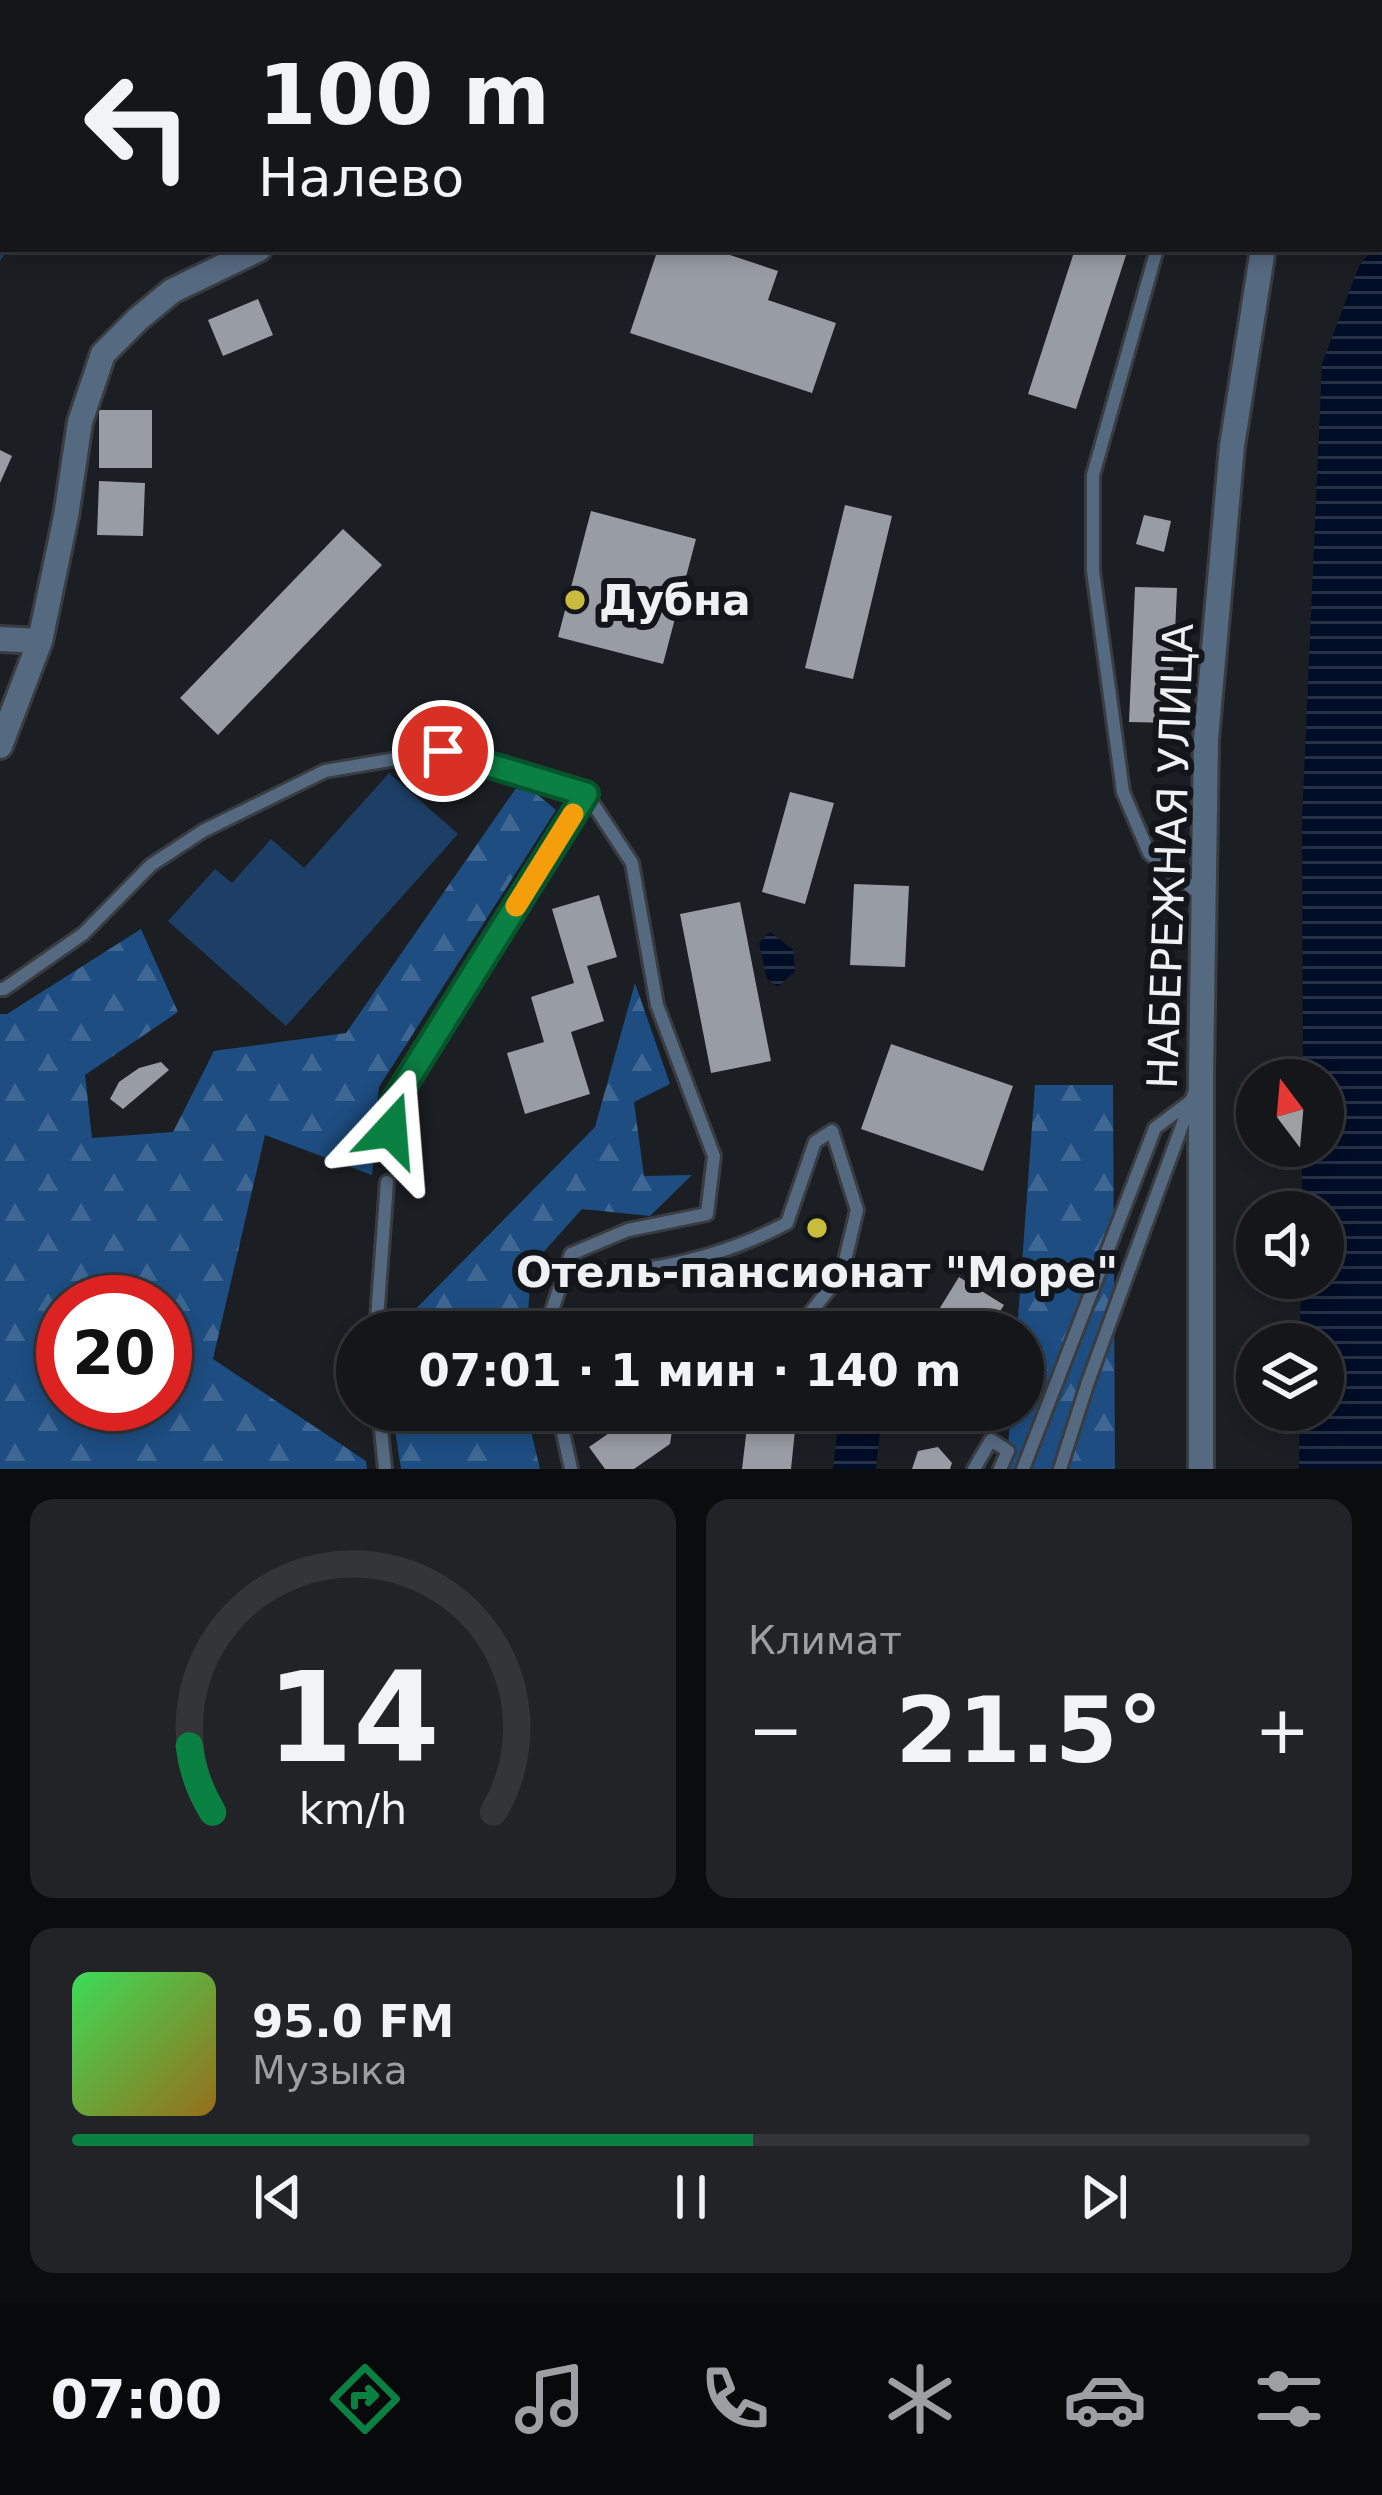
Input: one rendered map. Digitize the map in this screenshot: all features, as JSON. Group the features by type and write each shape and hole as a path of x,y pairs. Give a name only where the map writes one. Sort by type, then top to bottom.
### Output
{"street":[{"path":"0,746 40,641 80,422 104,354 172,291 253,252"},
{"name":"НАБЕРЕЖНАЯ УЛИЦА","path":"1202,1469 1206,740 1230,469 1263,252"},
{"path":"0,639 40,641"}],"lane":[{"path":"1156,252 1093,475 1093,571 1123,792 1149,854 1203,897"},
{"path":"0,989 83,934 151,865 203,831 325,771 443,751 586,794 632,863 656,1004 714,1156 707,1214 628,1230 572,1254 552,1311"},
{"path":"391,1130 393,1103 586,794"},
{"path":"1060,1469 1201,1075"},
{"path":"1023,1469 1155,1128 1192,1100"},
{"path":"566,1271 626,1271 694,1258 753,1241 788,1223 815,1142 832,1131 857,1210 842,1273 812,1311"},
{"path":"378,1311 388,1182"},
{"path":"381,1431 385,1469"},
{"path":"563,1431 571,1469"},
{"path":"974,1469 991,1440 1008,1451 1000,1469"}],"green space":[{"path":"389,773 458,834 286,1026 168,921 215,869 232,883 271,839 304,868"},
{"path":"521,781 556,810 379,1087 372,1175 265,1135 213,1359 366,1461 367,1469 0,1469 0,1014 7,1014 141,929 178,1012 85,1075 92,1138 173,1132 214,1051 346,1033"},
{"path":"635,983 670,1084 634,1102 644,1176 692,1175 650,1216 582,1209 531,1266 528,1311 414,1311 595,1127"},
{"path":"1035,1085 1113,1085 1115,1469 1006,1469 1009,1431 1044,1431 1044,1311 1019,1311"},
{"path":"395,1431 531,1431 540,1469 401,1469"}],"shaded area":[{"path":"1371,252 1382,252 1382,1469 1299,1469 1300,1431 1344,1431 1344,1323 1300,1323 1301,1299 1344,1299 1344,1191 1302,1191 1302,1167 1344,1167 1344,1059 1303,1059 1302,821 1322,364 1359,266"},
{"path":"770,932 793,950 795,971 778,987 767,979 759,943"},
{"path":"838,1431 880,1431 876,1469 833,1469"}],"building":[{"path":"657,252 721,252 778,271 768,300 836,323 812,393 630,333"},
{"path":"1074,252 1127,252 1076,409 1028,394"},
{"path":"258,299 273,335 223,356 208,320"},
{"path":"99,410 152,410 152,468 99,468"},
{"path":"0,450 12,456 0,483"},
{"path":"99,481 145,483 143,536 97,535"},
{"path":"845,505 892,516 853,679 805,668"},
{"path":"591,511 696,539 663,664 558,637"},
{"path":"1144,515 1171,521 1164,552 1136,544"},
{"path":"343,529 382,565 218,735 180,698"},
{"path":"1135,587 1177,588 1171,723 1129,722"},
{"path":"790,792 834,803 805,904 762,892"},
{"path":"854,884 909,886 905,967 850,965"},
{"path":"599,895 617,957 587,966 604,1021 571,1032 590,1094 525,1114 507,1053 544,1042 531,997 574,983 552,909"},
{"path":"740,902 771,1061 711,1073 680,914"},
{"path":"891,1044 1013,1086 983,1171 861,1129"},
{"path":"161,1062 169,1070 123,1109 110,1099 119,1082 139,1068"},
{"path":"959,1277 1004,1305 1000,1311 938,1311"},
{"path":"612,1431 672,1431 670,1444 634,1469 605,1469 589,1447"},
{"path":"747,1431 795,1431 791,1469 742,1469"},
{"path":"938,1447 952,1463 950,1469 912,1469 918,1451"}],"slow traffic":[{"path":"516,906 573,814"}],"place":[{"name":"Дубна","path":"575,600"},
{"name":"Отель-пансионат \"Море\"","path":"817,1228"}],"route":[{"path":"391,1130 393,1103 586,794 443,751"}]}
